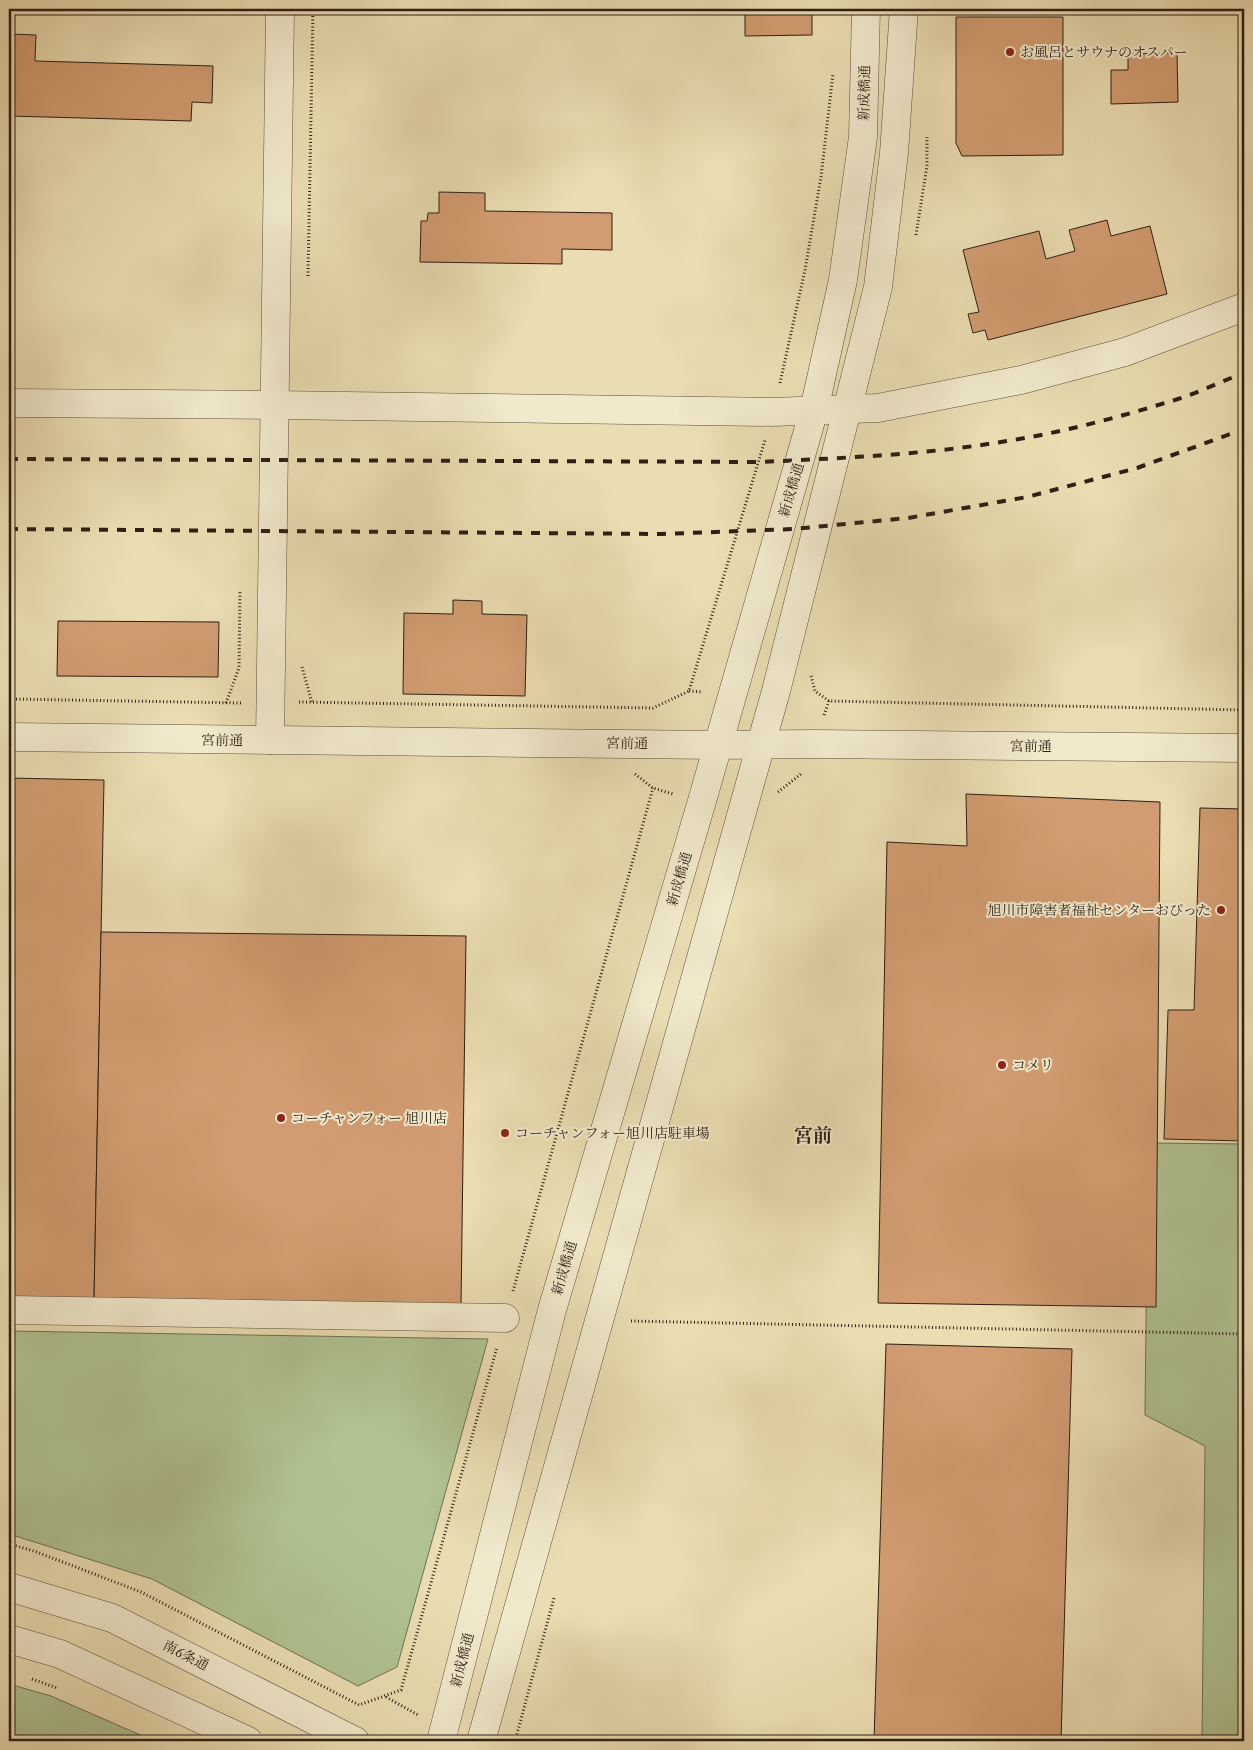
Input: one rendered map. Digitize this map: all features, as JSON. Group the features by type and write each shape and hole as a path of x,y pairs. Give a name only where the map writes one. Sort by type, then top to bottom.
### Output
{"street":[{"path":"270,740 280,9"},
{"name":"新成橋通","path":"441,1741 552,1310 814,410 843,280 863,137 866,9"},
{"path":"481,1741 776,691 878,287 894,153 904,9"},
{"path":"9,404 274,405 773,412 878,408 1021,380 1126,352 1244,307"},
{"name":"宮前通","path":"9,737 717,745 813,744 1244,748"},
{"path":"9,1310 505,1318"},
{"name":"南6条通","path":"9,1587 112,1618 355,1741"},
{"path":"9,1639 60,1654 248,1741"}],"path":[{"path":"9,699 226,703 270,701 654,708 689,692 773,412 805,270 821,177 833,72"},
{"path":"915,243 927,166 927,137"},
{"path":"302,666 312,702"},
{"path":"226,703 239,668"},
{"path":"808,668 815,691 829,701 1244,710"},
{"path":"777,793 808,769"},
{"path":"9,1544 34,1551 141,1592 359,1705 401,1690 654,788"},
{"path":"630,1326 634,1312"},
{"path":"632,1321 1244,1334"},
{"path":"515,1741 557,1589"}],"green space":[{"path":"1148,1143 1244,1144 1244,1741 1202,1741 1205,1446 1145,1415"},
{"path":"9,1331 488,1339 397,1667 358,1686 152,1579 9,1534"},
{"path":"9,1684 51,1696 154,1741 9,1741"}],"building":[{"path":"745,9 812,9 812,35 745,36"},
{"name":"お風呂とサウナのオスパー","path":"956,17 1063,17 1063,155 962,156 956,143"},
{"path":"9,34 36,35 35,61 213,66 212,103 192,102 191,121 9,116"},
{"path":"1177,53 1178,102 1111,104 1111,70 1128,70 1128,54"},
{"path":"439,192 485,193 485,211 612,213 612,250 562,249 562,264 420,262 421,221 427,221 428,213 439,213"},
{"path":"1107,220 1111,236 1150,226 1167,294 988,340 985,330 973,333 968,314 979,312 963,250 1039,231 1046,259 1075,251 1069,230"},
{"path":"453,600 482,601 482,614 527,615 525,696 403,694 404,613 453,614"},
{"path":"58,621 219,622 218,677 57,676"},
{"path":"9,778 104,780 94,1300 9,1298"},
{"path":"966,794 1160,802 1156,1307 878,1303 887,842 967,846"},
{"name":"旭川市障害者福祉センターおぴった","path":"1200,808 1244,809 1244,1141 1164,1139 1168,1010 1194,1010"},
{"name":"コーチャンフォー 旭川店","path":"101,932 466,936 461,1306 94,1300"},
{"path":"886,1344 1072,1349 1061,1741 874,1741"}],"railway":[{"path":"9,459 760,462 881,455 971,446 1068,429 1178,399 1244,373"},
{"path":"9,529 662,534 793,529 908,518 1027,497 1137,468 1244,429"}],"place":[{"name":"お風呂とサウナのオスパー","path":"1010,52"},
{"name":"旭川市障害者福祉センターおぴった","path":"1221,910"},
{"name":"コメリ","path":"1002,1065"},
{"name":"コーチャンフォー 旭川店","path":"281,1118"},
{"name":"コーチャンフォー旭川店駐車場","path":"505,1133"}],"district":[{"name":"宮前","path":"813,1135"}]}
